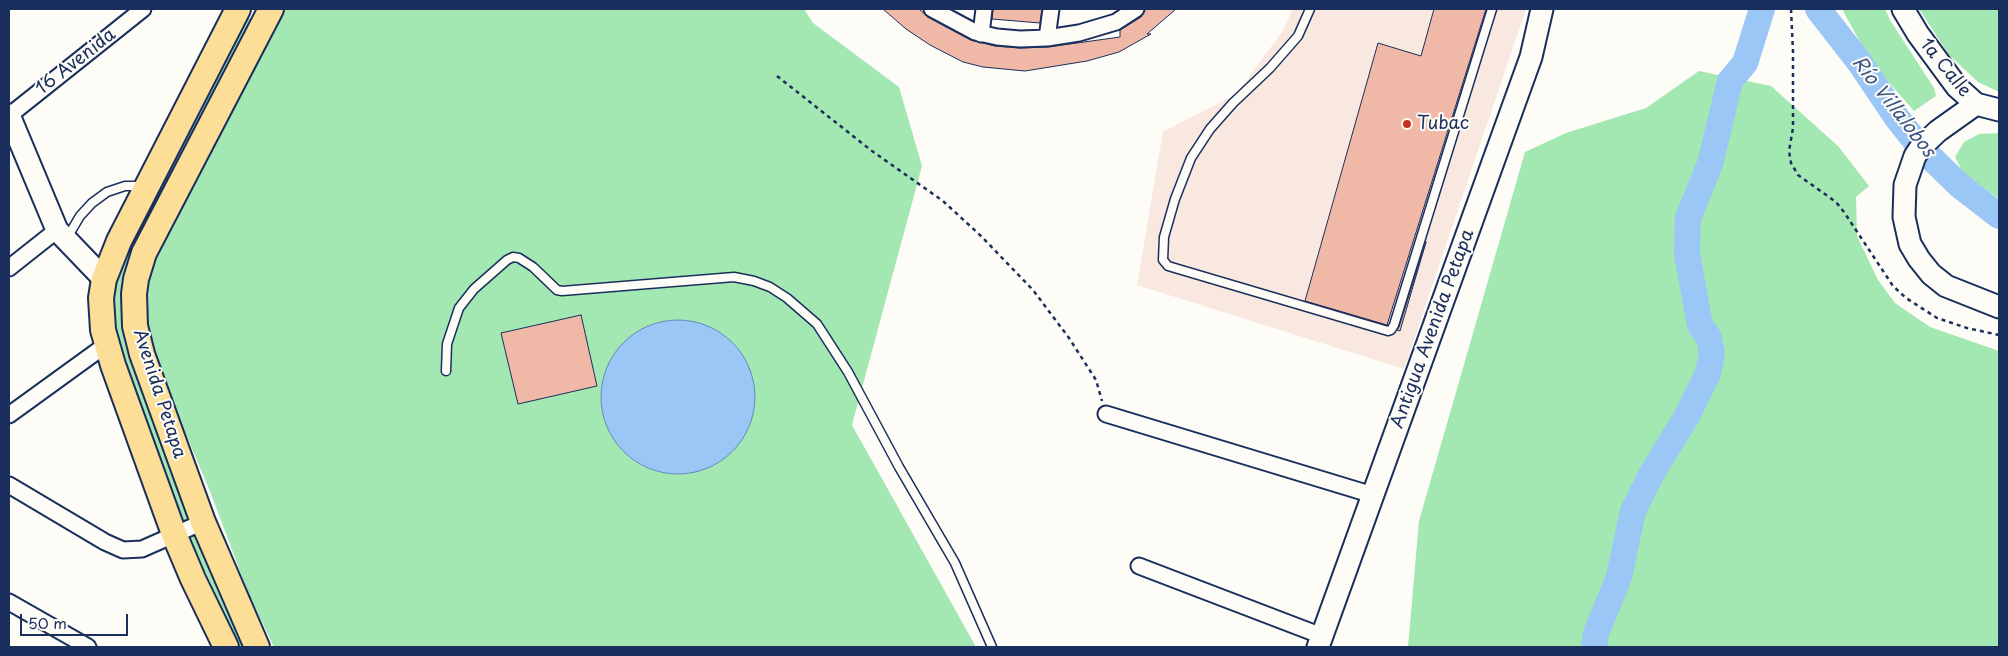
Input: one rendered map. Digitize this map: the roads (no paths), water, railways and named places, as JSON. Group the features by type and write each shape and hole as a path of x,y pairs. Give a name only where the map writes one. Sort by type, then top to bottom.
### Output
{"main road":[{"path":"239,9 268,15"},
{"name":"Avenida Petapa","path":"226,647 193,579 174,534 106,344 101,298 104,279 119,241 239,9"},
{"name":"Antigua Avenida Petapa","path":"1320,642 1531,57 1542,9"},
{"name":"1a Calle","path":"1903,9 1948,78 1976,104 1999,110"},
{"name":"Avenida Petapa","path":"257,647 204,522 137,340 134,308 136,280 144,253 268,15"},
{"path":"1976,104 1959,118 1938,131 1921,148 1911,165 1903,195 1904,217 1907,236 1924,266 1946,286 1999,307"},
{"path":"9,115 62,234 104,279"}],"street":[{"name":"16 Avenida","path":"9,115 143,9"},
{"path":"932,9 981,34 1008,38 1047,38 1079,33 1136,9"},
{"path":"981,34 984,9"},
{"path":"1047,38 1051,9"},
{"path":"9,268 62,234"},
{"path":"9,415 106,344"},
{"path":"1106,414 1373,495"},
{"path":"9,485 105,542 123,550 142,549 204,522"},
{"path":"1139,566 1320,642"},
{"path":"9,602 88,647"}],"lane":[{"path":"1310,9 1298,36 1270,68 1233,103 1210,129 1191,158 1175,199 1164,237 1162,256 1168,266 1388,331 1394,325 1492,9"},
{"path":"62,234 107,192 125,186 147,186"},
{"path":"446,371 447,344 459,308 474,289 507,260 513,258 518,258 533,267 557,290 562,291 734,278 754,281 770,287 787,298 817,324 848,372 898,467 954,563 992,647"}],"water":[{"path":"678,320 693,321 708,326 733,342 749,367 754,382 754,412 749,427 733,452 708,468 693,473 678,474 663,473 648,468 623,452 607,427 602,412 601,397 602,382 607,367 623,342 648,326 663,321"}],"waterway":[{"path":"1594,647 1596,633 1619,577 1633,511 1652,473 1687,416 1708,373 1712,353 1709,338 1700,325 1687,254 1688,218 1710,164 1730,81 1745,63 1762,9"},
{"name":"Río Villalobos","path":"1818,9 1860,63 1897,118 1920,147 1959,185 1999,216"}],"place":[{"name":"Tubac","path":"1407,124"}]}
